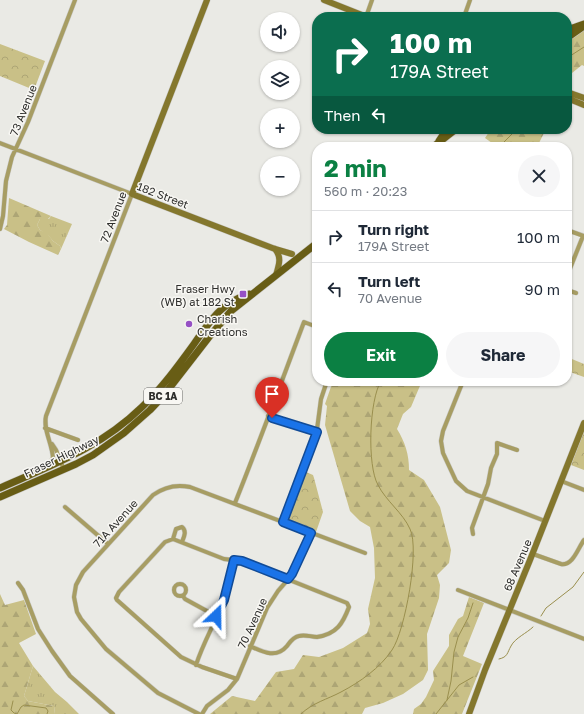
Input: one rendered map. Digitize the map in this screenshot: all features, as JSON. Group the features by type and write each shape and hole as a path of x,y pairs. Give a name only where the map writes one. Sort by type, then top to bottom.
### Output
{"main road":[{"path":"572,29 584,25"},
{"path":"572,34 584,25"},
{"path":"440,142 450,134"},
{"name":"Fraser Highway","path":"0,497 64,470 112,443 139,421 164,396 222,321 258,289 312,248"},
{"name":"Fraser Highway","path":"0,488 60,462 96,443 132,416 155,394 215,317 229,303 258,289"}],"street":[{"name":"73 Avenue","path":"0,229 3,216 7,176 12,157 28,122 75,0"},
{"name":"72 Avenue","path":"45,428 46,416 77,340 207,0"},
{"path":"324,0 354,12"},
{"path":"368,12 372,0"},
{"path":"466,12 470,0"},
{"path":"572,94 584,98"},
{"path":"572,100 584,105"},
{"name":"182 Street","path":"0,143 275,249 292,254"},
{"path":"572,232 584,236 572,264"},
{"path":"275,249 280,256 276,275"},
{"path":"572,292 576,293"},
{"path":"235,503 260,443 268,416 304,322 312,325"},
{"path":"283,522 317,432 321,399 325,386"},
{"path":"461,386 441,436 443,453 456,481 467,491 545,521"},
{"path":"268,416 317,432"},
{"name":"68 Avenue","path":"469,714 584,423"},
{"path":"45,428 78,440"},
{"path":"45,428 64,470"},
{"path":"43,469 53,458 51,442"},
{"path":"473,534 472,528 488,484 491,468 497,454 497,443 517,450"},
{"path":"561,481 584,490"},
{"name":"71A Avenue","path":"199,714 158,693 106,649 81,618 75,605 74,590 78,578 153,495 166,487 179,485 190,487 365,553"},
{"path":"65,507 108,544"},
{"path":"182,542 185,532 182,527 176,529 173,538 165,542 119,592 116,598 118,602 181,657 196,665 237,679"},
{"name":"70 Avenue","path":"202,714 207,706 228,690 237,679 267,608 275,595 292,574 311,533"},
{"path":"173,538 224,559 242,561 288,579 347,603 349,607 342,624 336,630 317,637 300,635 295,637 286,648 277,654 270,654 250,646"},
{"path":"533,554 565,565 569,562 584,540"},
{"path":"196,665 224,600 234,560"},
{"path":"18,583 23,590 38,629 55,656 74,679 113,714"},
{"path":"458,590 584,639"},
{"path":"183,596 185,599 216,616"}],"green space":[{"path":"584,29 584,66 582,65 572,73 572,38"},
{"path":"0,44 45,61 34,90 0,76"},
{"path":"488,134 544,134 540,142 491,142 485,138"},
{"path":"9,198 51,216 47,220 40,219 37,225 40,230 47,233 53,241 60,246 61,249 58,255 4,229 7,225"},
{"path":"51,216 72,224 61,249 60,246 48,235 40,230 37,225 40,219 49,219"},
{"path":"572,359 584,364 584,377 572,373"},
{"path":"331,386 420,386 411,407 403,414 397,429 406,448 409,470 424,480 440,507 451,550 449,563 437,575 440,585 439,598 427,634 428,670 423,680 403,694 383,703 365,708 362,714 210,714 232,696 255,701 276,672 294,669 303,655 319,657 343,648 367,633 370,624 368,609 375,578 374,548 370,527 360,521 350,511 325,425 327,406 325,404"},
{"path":"584,431 584,470 571,465"},
{"path":"306,472 313,475 323,512 316,532 295,525 287,517"},
{"path":"0,594 5,605 24,600 36,634 19,643 33,666 24,696 28,701 54,706 55,714 0,714"},
{"path":"469,597 484,603 463,656 482,664 462,714 413,714 414,709 421,704 426,697 434,680 433,671 449,646 449,635 458,619 463,616"},
{"path":"33,666 55,692 79,714 55,714 54,706 28,701 24,696"}],"waterway":[{"path":"572,55 584,47"},
{"path":"504,142 512,134"},
{"path":"301,714 315,704 355,684 382,663 392,650 402,626 410,590 413,539 407,523 381,491 374,476 371,433 374,403 379,386"},
{"path":"541,616 546,608 573,587 584,572"},
{"path":"447,700 451,681 454,652 458,637 468,618 473,603"},
{"path":"499,659 506,656 515,640 533,627"},
{"path":"436,714 459,685 473,677"},
{"path":"13,701 11,710 14,713 17,714 24,705 46,708 48,711 47,714"}],"place":[{"name":"Fraser Hwy (WB) at 182 St","path":"243,294"},
{"name":"Charish Creations","path":"189,324"}],"route":[{"path":"216,616 224,600 234,560 242,561 288,579 292,574 311,533 283,522 317,432 272,418"}]}
